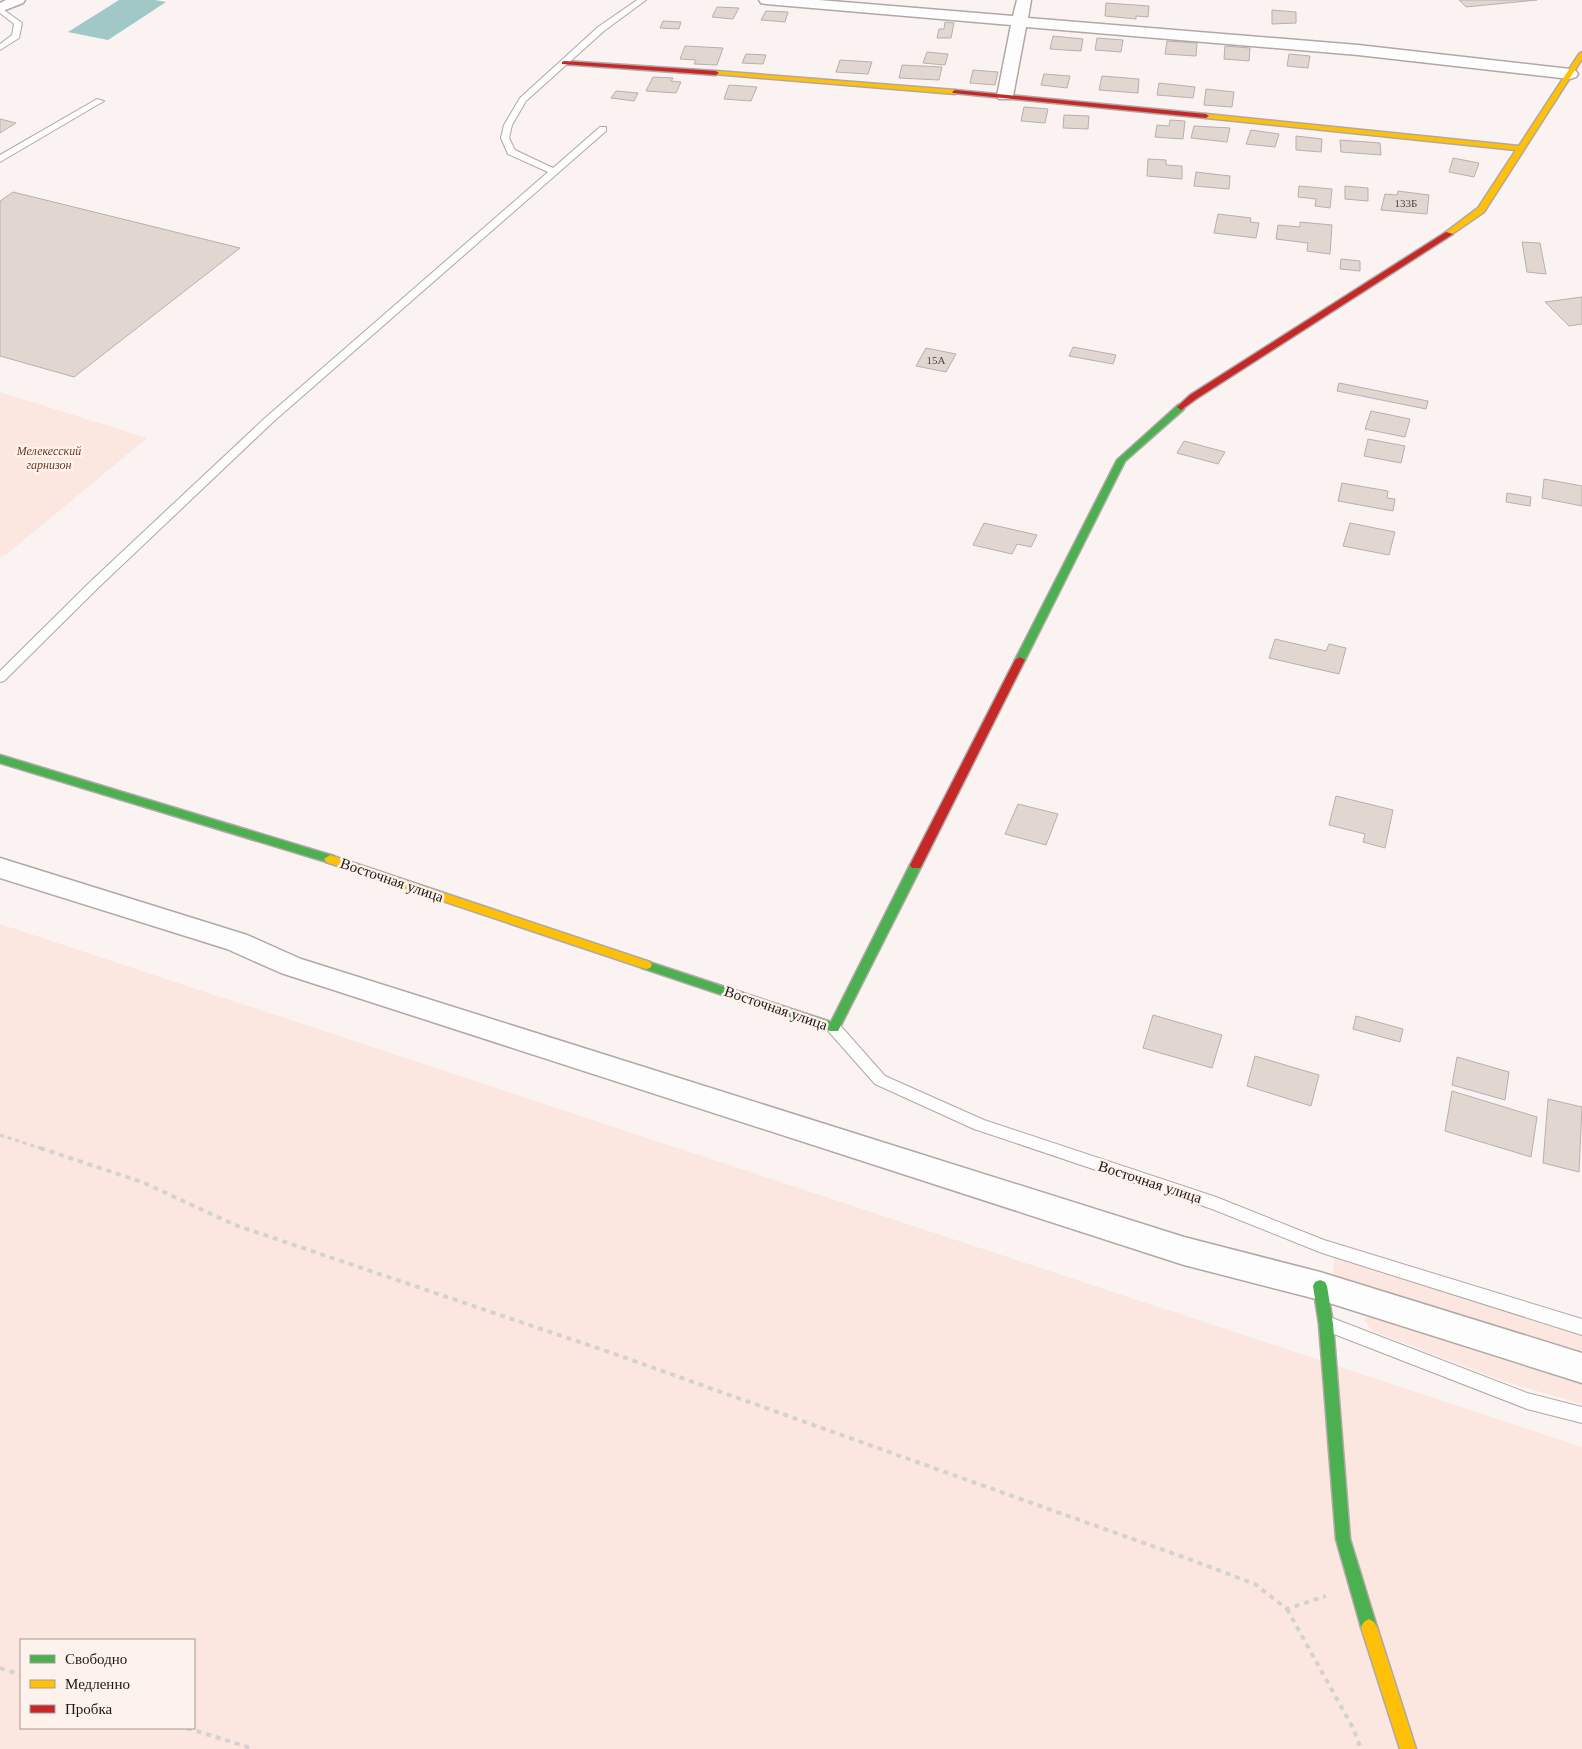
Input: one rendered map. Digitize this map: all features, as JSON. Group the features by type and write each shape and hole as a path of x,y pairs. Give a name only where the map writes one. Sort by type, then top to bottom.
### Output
{"street":[{"path":"0,9 18,0"},
{"path":"766,0 1358,50 1570,74"},
{"path":"1005,96 1024,0"},
{"path":"834,1028 1121,460 1193,396 1447,236 1482,210 1582,54"},
{"path":"564,63 771,76 1005,96 1520,148"},
{"name":"Восточная улица","path":"0,759 334,860 834,1028"},
{"path":"0,868 237,942 291,966 1184,1251 1320,1286 1582,1368"},
{"path":"1320,1286 1326,1324 1344,1540 1356,1587 1408,1749"}],"lane":[{"path":"554,172 511,152 505,138 508,125 524,100 601,29 642,0"},
{"path":"0,9 18,24 16,36 0,48"},
{"path":"0,159 100,101"},
{"path":"0,678 95,584 269,420 603,129"},
{"name":"Восточная улица","path":"834,1028 880,1080 979,1125 1216,1204 1322,1246 1582,1327"},
{"path":"1326,1324 1527,1401 1582,1415"}],"path":[{"path":"0,1135 142,1182 235,1225 599,1348 1255,1584 1287,1609 1353,1728 1361,1749"},
{"path":"1287,1609 1356,1587"},
{"path":"0,1668 20,1675"},
{"path":"190,1729 254,1749"}],"green space":[{"name":"Мелекесский гарнизон","path":"0,392 147,438 7,554 0,557"},
{"path":"0,924 1582,1447 1582,1749 0,1749"},
{"path":"1334,1257 1582,1335 1582,1359 1332,1281"},
{"path":"1372,1312 1582,1383 1582,1404 1506,1382 1372,1331 1364,1320"}],"water":[{"path":"119,0 155,0 166,2 108,40 68,32"}],"building":[{"path":"1459,0 1537,0 1466,7"},
{"path":"1106,3 1149,6 1148,17 1136,16 1136,19 1105,16"},
{"path":"717,7 739,8 733,19 712,17"},
{"path":"1272,10 1296,12 1296,23 1272,24"},
{"path":"766,11 788,12 785,22 761,20"},
{"path":"663,21 681,22 679,29 660,28"},
{"path":"945,22 954,23 951,38 937,38 939,29 944,29"},
{"path":"1053,36 1083,39 1081,51 1050,49"},
{"path":"1097,38 1123,40 1121,52 1095,50"},
{"path":"1167,41 1197,43 1196,56 1165,54"},
{"path":"685,46 723,48 717,65 694,64 696,60 680,59"},
{"path":"1225,46 1250,48 1249,61 1224,59"},
{"path":"927,52 948,54 945,65 923,63"},
{"path":"746,54 766,55 763,64 742,63"},
{"path":"1289,54 1310,56 1308,68 1287,66"},
{"path":"840,60 872,62 868,74 836,72"},
{"path":"902,65 942,67 939,80 899,78"},
{"path":"973,70 998,72 995,85 970,83"},
{"path":"1044,74 1070,76 1067,88 1041,85"},
{"path":"1102,76 1139,79 1138,93 1099,90"},
{"path":"653,77 673,78 671,81 681,82 676,93 646,91"},
{"path":"1159,83 1195,87 1193,98 1157,95"},
{"path":"729,85 757,87 751,101 724,99"},
{"path":"1206,89 1234,92 1232,107 1204,105"},
{"path":"616,91 638,93 634,101 611,98"},
{"path":"1024,107 1048,109 1045,123 1021,121"},
{"path":"1064,115 1089,116 1088,129 1063,128"},
{"path":"0,119 16,123 0,133"},
{"path":"1170,120 1185,121 1183,139 1155,137 1157,125 1169,126"},
{"path":"1194,126 1230,128 1227,142 1191,138"},
{"path":"1251,130 1279,134 1275,147 1246,144"},
{"path":"1296,136 1322,139 1321,152 1296,150"},
{"path":"1340,140 1380,143 1381,155 1341,152"},
{"path":"1453,158 1479,163 1474,177 1449,172"},
{"path":"1148,159 1166,160 1166,165 1182,166 1182,179 1147,176"},
{"path":"1196,172 1230,176 1229,189 1194,186"},
{"path":"1299,186 1332,189 1330,208 1315,206 1316,199 1298,197"},
{"path":"1345,186 1368,188 1368,201 1345,199"},
{"path":"1398,191 1429,195 1427,214 1381,210 1385,194 1397,195"},
{"path":"13,192 240,248 74,377 0,356 0,201"},
{"path":"1218,214 1251,218 1250,222 1259,223 1256,238 1214,233"},
{"path":"1300,222 1332,225 1330,254 1307,251 1308,243 1276,239 1278,225 1300,227"},
{"path":"1522,242 1540,243 1546,274 1527,272"},
{"path":"1341,259 1360,261 1360,271 1340,269"},
{"path":"1582,297 1582,324 1569,326 1545,302"},
{"path":"1073,347 1116,355 1113,364 1069,356"},
{"path":"926,348 956,354 946,372 916,366"},
{"path":"1339,383 1428,401 1426,409 1337,391"},
{"path":"1371,411 1410,419 1405,437 1365,429"},
{"path":"1368,439 1405,446 1401,463 1364,456"},
{"path":"1184,441 1225,452 1218,464 1177,453"},
{"path":"1544,479 1582,486 1582,506 1542,498"},
{"path":"1342,483 1388,491 1387,498 1395,499 1393,511 1338,501"},
{"path":"1507,493 1531,497 1530,506 1506,502"},
{"path":"984,523 1037,535 1031,547 1017,544 1012,554 973,545"},
{"path":"1350,523 1395,532 1389,555 1343,546"},
{"path":"1275,639 1326,651 1329,644 1346,648 1339,674 1269,658"},
{"path":"1336,796 1393,810 1385,848 1363,842 1365,834 1329,825"},
{"path":"1018,804 1058,814 1046,845 1005,834"},
{"path":"1153,1015 1222,1035 1212,1068 1143,1048"},
{"path":"1356,1016 1403,1029 1400,1042 1353,1029"},
{"path":"1255,1056 1319,1075 1311,1106 1247,1086"},
{"path":"1457,1057 1509,1072 1505,1100 1452,1085"},
{"path":"1452,1091 1537,1117 1531,1157 1445,1131"},
{"path":"1548,1099 1582,1107 1579,1172 1543,1163"}],"traffic: fast":[{"path":"1020,660 1121,460 1181,407"},
{"path":"0,759 330,859"},
{"path":"646,965 834,1028 916,865"},
{"path":"1320,1286 1326,1324 1343,1539 1369,1627"}],"traffic: slow":[{"path":"1449,234 1481,210 1582,54"},
{"path":"716,73 955,92"},
{"path":"1206,116 1520,148"},
{"path":"330,859 646,965"},
{"path":"1369,1627 1408,1749"}],"traffic: jam":[{"path":"564,63 716,73"},
{"path":"955,92 1206,116"},
{"path":"1181,407 1193,397 1449,234"},
{"path":"916,865 1020,660"}]}
